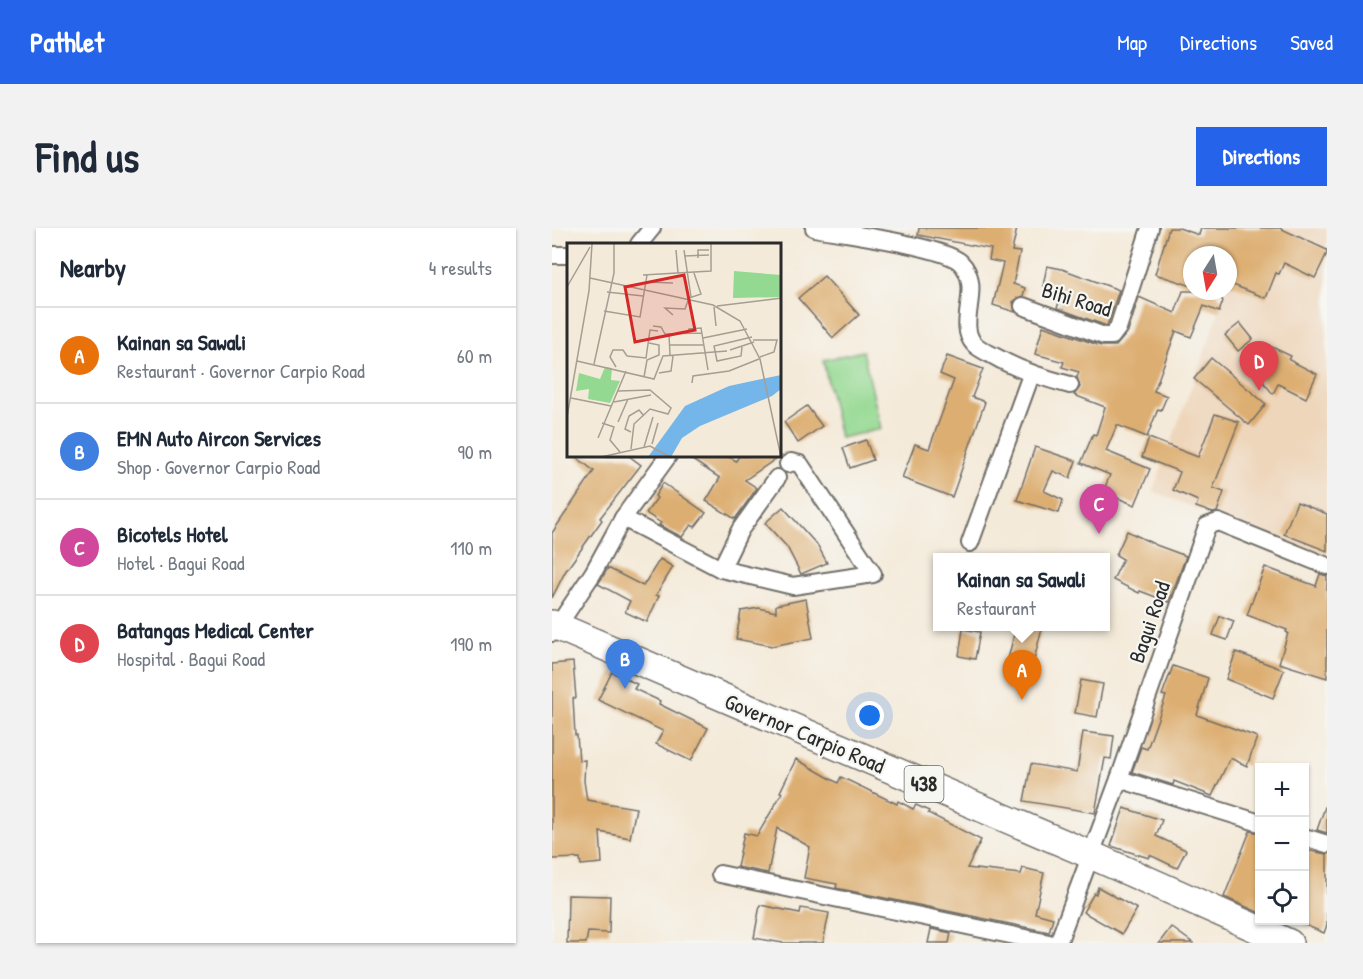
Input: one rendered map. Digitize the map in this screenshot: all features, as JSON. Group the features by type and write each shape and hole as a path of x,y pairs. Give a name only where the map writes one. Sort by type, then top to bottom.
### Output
{"main road":[{"name":"Governor Carpio Road","path":"554,628 1091,855 1289,943"}],"street":[{"path":"640,243 651,228"},
{"path":"814,228 889,234 959,261 970,275 968,324 969,334 974,344 1010,366 1031,375 1070,385"},
{"name":"Bihi Road","path":"1023,306 1104,336 1112,336 1118,328 1150,228"},
{"path":"970,543 1031,375"},
{"path":"554,628 592,573 624,518 667,458"},
{"path":"624,518 721,569 793,586 873,574 800,464 791,462 788,464"},
{"path":"721,569 740,530 777,478"},
{"name":"Bagui Road","path":"1058,943 1119,779 1207,526 1218,522 1327,566"},
{"path":"1119,779 1255,821"},
{"path":"1309,838 1327,844"},
{"path":"720,874 1049,943"}],"shaded area":[{"path":"1250,228 1327,228 1327,561 1153,491 1223,300 1237,300 1237,263"}],"green space":[{"path":"863,351 881,429 840,438 823,360"}],"building":[{"path":"919,228 1017,228 1012,251 1020,252 1013,284 1025,288 1023,296 1013,302 1015,312 993,305 1003,263 989,260 991,249 918,235"},
{"path":"1169,228 1179,228 1199,235 1201,228 1280,228 1327,250 1315,278 1284,263 1279,274 1276,273 1266,298 1237,287 1237,246 1183,246 1183,283 1155,274"},
{"path":"1047,266 1062,269 1119,290 1107,326 1057,308 1062,294 1056,292 1058,288 1043,286"},
{"path":"824,276 859,315 833,338 798,298"},
{"path":"1183,291 1183,300 1223,301 1219,312 1204,306 1191,337 1176,331 1154,391 1167,396 1161,410 1158,409 1147,437 1117,425 1106,451 1150,469 1135,505 1103,492 1110,475 1081,463 1093,434 1096,435 1105,407 1074,395 1080,387 1077,377 1079,372 1062,367 1064,362 1035,354 1043,326 1101,346 1116,346 1128,332 1139,297 1175,313"},
{"path":"1240,323 1253,339 1238,351 1225,335"},
{"path":"1272,347 1291,356 1289,360 1317,374 1306,398 1278,384 1273,394 1259,377"},
{"path":"947,356 983,369 972,397 985,402 952,497 902,478 915,444 929,449 954,380 940,374"},
{"path":"1211,358 1266,404 1249,425 1194,379"},
{"path":"807,406 822,426 798,443 784,422"},
{"path":"1215,414 1239,422 1213,488 1224,492 1217,512 1213,513 1196,507 1198,501 1173,490 1180,472 1142,457 1149,438 1198,457"},
{"path":"866,440 873,460 850,468 843,448"},
{"path":"1035,447 1076,461 1070,478 1053,471 1044,491 1063,500 1059,513 1017,500"},
{"path":"578,458 632,458 641,465 600,518 602,520 565,572 552,598 552,533 594,471"},
{"path":"689,458 731,458 736,461 738,458 777,458 745,480 757,488 735,519 706,501 720,478"},
{"path":"663,483 706,513 695,527 691,525 682,537 659,525 661,523 646,513 657,498 655,496"},
{"path":"1297,502 1327,514 1327,551 1284,534"},
{"path":"783,507 818,546 827,563 801,574 787,547 765,523"},
{"path":"1127,531 1186,556 1169,602 1140,591 1139,593 1113,580 1123,559 1116,555"},
{"path":"660,559 673,567 656,595 659,596 647,622 625,612 630,601 598,584 608,568 643,586"},
{"path":"1265,567 1316,586 1320,574 1327,576 1327,678 1279,663 1287,630 1247,615"},
{"path":"806,599 813,638 772,646 736,639 741,611 759,608 776,612 776,605"},
{"path":"1220,616 1234,621 1227,640 1213,635"},
{"path":"963,631 980,632 975,659 959,656"},
{"path":"1015,631 1041,631 1031,672 1006,667"},
{"path":"1236,652 1284,670 1273,698 1226,679"},
{"path":"573,662 576,698 573,698 575,735 577,735 579,761 585,760 584,781 587,800 636,808 630,838 600,832 602,863 581,865 580,858 552,859 552,664"},
{"path":"1173,666 1208,678 1197,715 1257,737 1247,766 1230,758 1212,796 1174,781 1173,785 1132,772 1141,747 1147,749 1166,696 1162,695"},
{"path":"612,672 637,684 634,689 660,701 659,704 708,728 691,761 656,744 663,731 598,700"},
{"path":"1081,680 1103,684 1097,717 1075,713"},
{"path":"1083,732 1114,736 1111,759 1105,758 1095,813 1024,801 1031,764 1077,772"},
{"path":"796,759 838,783 841,777 897,804 898,801 913,809 916,805 981,840 967,868 1021,874 1023,868 1044,873 1035,913 1053,918 1049,932 836,888 837,884 804,878 810,847 777,828 768,873 737,867 744,833 757,836 782,793 780,792"},
{"path":"1325,807 1327,807 1327,833 1317,830"},
{"path":"1124,808 1162,820 1156,836 1186,850 1177,868 1150,855 1149,858 1111,846"},
{"path":"1250,831 1255,832 1255,911 1224,897"},
{"path":"1309,851 1327,854 1327,925 1324,933 1305,925 1309,925"},
{"path":"1098,887 1137,909 1122,934 1083,912 1094,893 1096,894"},
{"path":"568,895 610,896 609,933 588,932 586,943 567,943"},
{"path":"760,905 800,913 801,908 829,913 823,943 783,943 754,938"},
{"path":"1171,927 1193,943 1159,943"},
{"path":"931,929 951,933 949,943 928,943"}],"place":[{"name":"Batangas Medical Center","path":"1259,391"},
{"name":"Bicotels Hotel","path":"1099,534"},
{"name":"EMN Auto Aircon Services","path":"625,689"},
{"name":"Kainan sa Sawali","path":"1022,700"}]}
